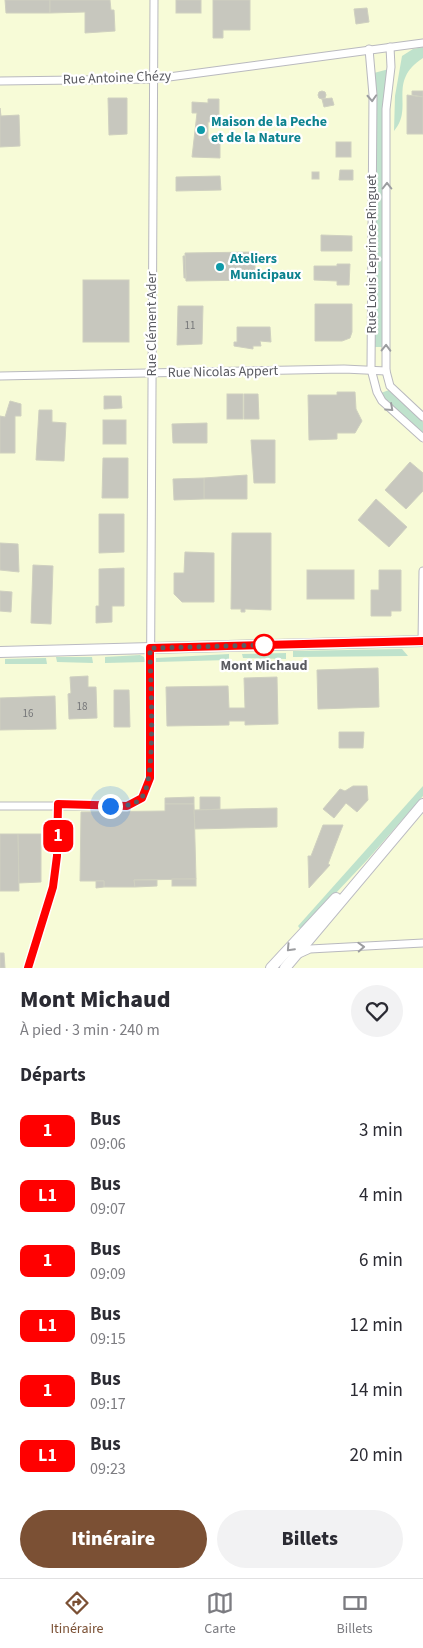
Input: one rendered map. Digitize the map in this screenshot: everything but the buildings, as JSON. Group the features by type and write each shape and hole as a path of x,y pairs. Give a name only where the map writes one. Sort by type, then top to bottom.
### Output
{"main road":[{"path":"0,652 422,641"},
{"path":"285,968 423,804"},
{"path":"271,968 347,885 372,863"}],"street":[{"name":"Rue Clément Ader","path":"0,806 58,804 127,806 142,798 150,778 154,0"},
{"name":"Rue Antoine Chézy","path":"0,81 154,79 423,42"},
{"name":"Rue Louis Leprince-Ringuet","path":"390,47 391,67 386,109 386,371 390,386 423,417"},
{"name":"Rue Louis Leprince-Ringuet","path":"369,49 373,95 371,370 377,392 382,401 423,438"},
{"name":"Rue Nicolas Appert","path":"0,376 152,372 386,371"},
{"path":"422,641 423,571"},
{"path":"28,968 53,887 57,856 58,804"},
{"path":"296,955 310,949 423,943"}],"shaded area":[{"path":"0,0 423,0 423,968 0,968"},
{"path":"423,47 423,58 412,67 406,76 403,85 402,113 400,122 394,131 395,96 402,56 413,49"},
{"path":"389,69 385,90 384,347 374,347 374,73"},
{"path":"389,390 423,422 423,434 384,398 381,393"},
{"path":"402,649 408,656 293,657 293,651"},
{"path":"286,653 286,659 243,658 242,654"},
{"path":"229,654 229,660 156,662 156,658"},
{"path":"140,655 144,657 146,662 105,663 105,657"},
{"path":"56,657 92,657 93,663 57,662"},
{"path":"46,658 47,664 5,664 5,659"},
{"path":"423,786 423,796 368,859 301,930 298,926"}],"bus line":[{"name":"1","path":"28,968 53,887 57,856 58,804 127,806 142,798 150,778 150,648 423,641"}],"place":[{"name":"Maison de la Peche et de la Nature","path":"201,130"},
{"name":"Ateliers Municipaux","path":"220,267"},
{"name":"Mont Michaud","path":"264,645"}],"route":[{"path":"110,806 127,806 142,798 150,778 150,648 266,645 264,645"}]}
